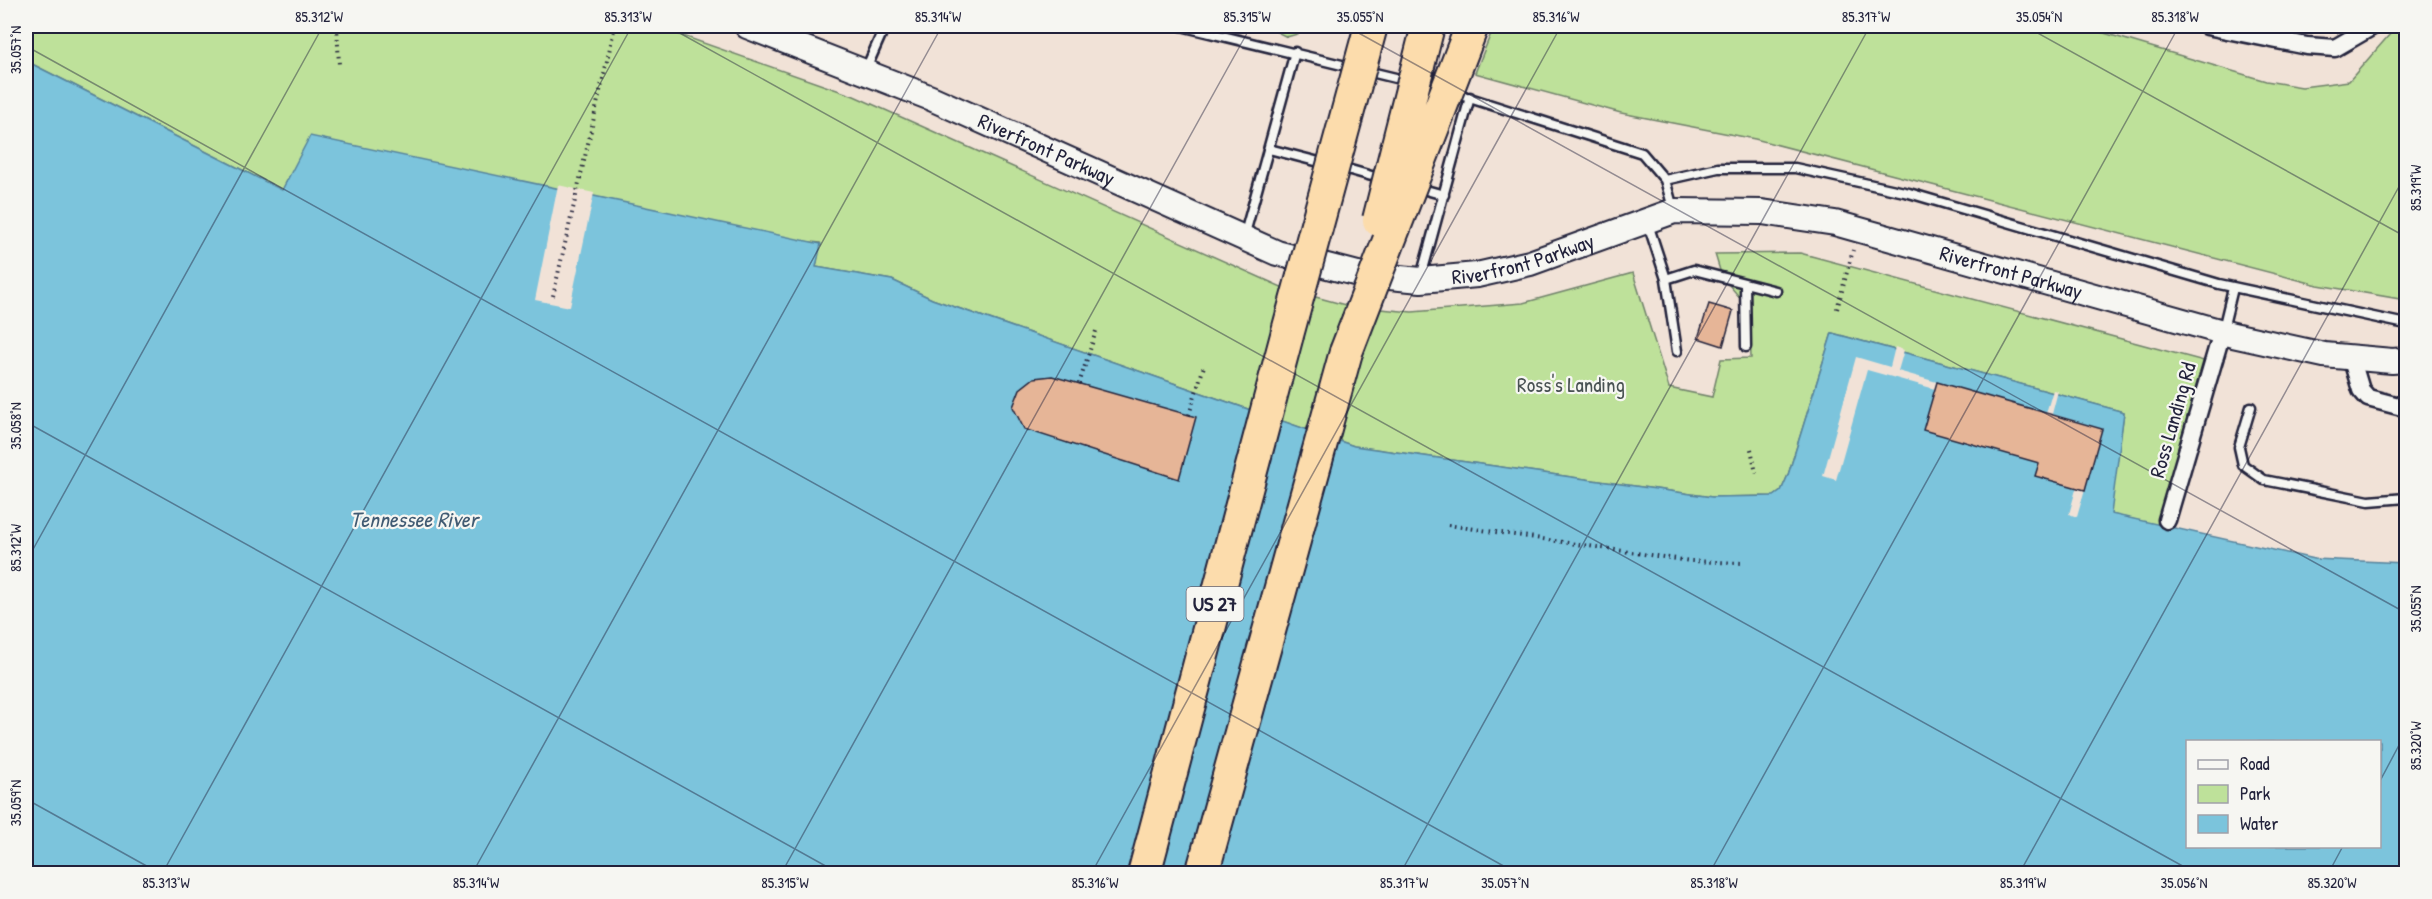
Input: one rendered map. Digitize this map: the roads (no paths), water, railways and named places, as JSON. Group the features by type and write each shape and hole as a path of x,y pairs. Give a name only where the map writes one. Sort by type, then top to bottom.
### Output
{"highway":[{"path":"1287,335 1353,26"},
{"name":"US 27","path":"1144,873 1371,26"},
{"name":"US 27","path":"1202,873 1346,352 1428,26"},
{"path":"1346,352 1472,26"}],"main road":[{"name":"Riverfront Parkway","path":"747,26 866,71 1278,253 1358,274 1420,280 1477,275 1530,263 1674,211 1762,212 1835,223 2222,332 2324,354 2391,361 2406,360"},
{"name":"Riverfront Parkway","path":"2324,354 2406,348"}],"street":[{"path":"2207,26 2307,46 2335,48 2373,26"},
{"name":"Ross Landing Rd","path":"2167,520 2222,332"},
{"path":"2351,357 2361,390 2368,398 2406,408"}],"lane":[{"path":"866,71 885,26"},
{"path":"1181,26 1295,52 1470,97 1642,153 1665,180 1674,211"},
{"path":"1244,238 1295,52"},
{"path":"1420,280 1470,97"},
{"path":"1269,149 1444,195"},
{"path":"1665,180 1718,168 1795,168 1909,193 2233,288 2406,324"},
{"path":"1647,221 1666,279 1677,351"},
{"path":"1666,279 1694,270 1776,291"},
{"path":"1746,284 1746,346"},
{"path":"2222,332 2233,288"},
{"path":"2251,407 2239,447 2244,465 2264,480 2369,501 2406,498"}],"water":[{"name":"Tennessee River","path":"26,61 282,190 310,136 821,244 816,267 892,280 932,299 1354,446 1712,497 1774,496 1781,491 1788,475 1832,333 2124,412 2111,514 2314,559 2406,563 2406,873 26,873"}],"park label":[{"name":"Ross's Landing","path":"1571,385"}]}
